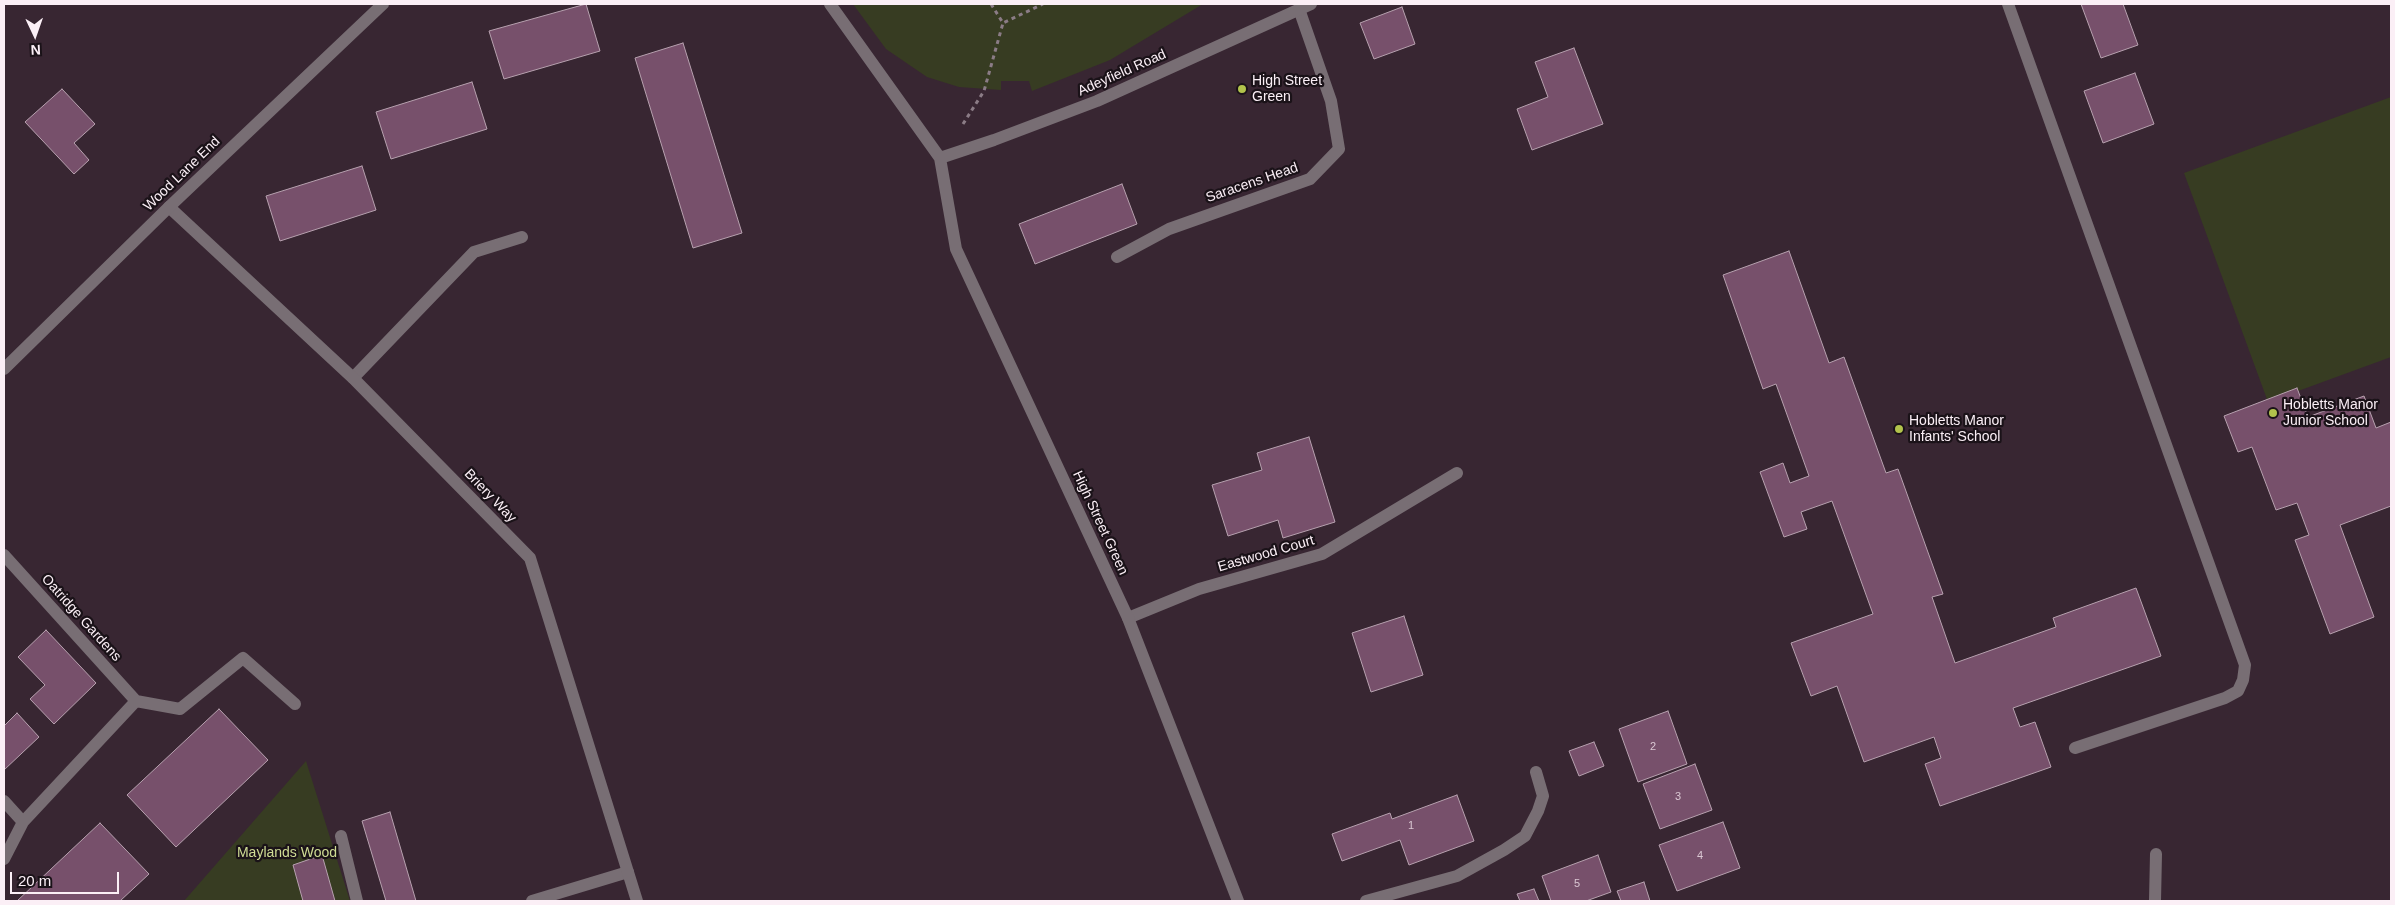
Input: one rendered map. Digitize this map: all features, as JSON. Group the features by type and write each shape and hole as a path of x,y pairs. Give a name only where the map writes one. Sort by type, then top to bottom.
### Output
{"street":[{"name":"Wood Lane End","path":"4,369 169,206 383,4"},
{"path":"830,4 940,158"},
{"name":"Adeyfield Road","path":"940,158 994,140 1097,101 1312,4"},
{"path":"2008,4 2245,665 2238,692 2226,698 2075,748"},
{"name":"Saracens Head","path":"1117,257 1169,228 1310,179 1339,150 1330,101 1299,9"},
{"name":"High Street Green","path":"940,158 956,249 1128,618 1238,901"},
{"name":"Briery Way","path":"169,206 353,378 530,558 637,901"},
{"path":"353,378 474,252 522,237"},
{"name":"Eastwood Court","path":"1128,618 1199,589 1322,554 1457,474"},
{"name":"Oatridge Gardens","path":"4,555 136,701"},
{"path":"4,859 23,822 136,701 180,708 243,658 295,704"},
{"path":"1366,901 1457,876 1525,836 1538,811 1543,796 1536,772"},
{"path":"4,801 23,822"},
{"path":"341,836 357,901"},
{"path":"2155,901 2156,854"},
{"path":"532,901 628,872"}],"path":[{"path":"940,158 984,91 1003,23 991,4"},
{"path":"1003,23 1043,4"}],"green space":[{"path":"853,4 1203,4 1110,60 1032,91 1029,81 1001,81 1001,90 959,87 927,77 886,49"},
{"path":"2391,97 2391,357 2268,402 2184,173"},
{"name":"Maylands Wood","path":"306,761 350,901 184,901"}],"building":[{"path":"586,4 600,51 504,79 489,31"},
{"path":"2081,4 2123,4 2138,45 2101,58"},
{"path":"1402,7 1415,44 1374,59 1360,23"},
{"path":"683,43 742,233 693,248 635,58"},
{"path":"1574,48 1603,124 1532,150 1517,109 1548,97 1535,62"},
{"path":"2135,73 2154,124 2103,143 2084,91"},
{"path":"472,82 487,129 391,159 376,112"},
{"path":"62,89 95,124 74,143 89,160 74,174 25,122"},
{"path":"362,166 376,210 280,241 266,196"},
{"path":"1122,184 1137,224 1035,264 1019,224"},
{"path":"1789,251 1829,363 1844,357 1886,473 1898,469 1943,594 1932,597 1955,663 2056,627 2053,618 2136,588 2161,656 2013,708 2020,727 2035,722 2051,767 1940,806 1925,764 1941,758 1934,737 1864,762 1837,686 1811,696 1791,643 1873,614 1832,501 1801,512 1807,529 1784,537 1760,472 1783,463 1790,483 1809,476 1776,384 1763,389 1723,275"},
{"path":"2297,388 2308,417 2364,396 2376,428 2391,422 2391,506 2340,525 2374,617 2330,634 2295,540 2309,535 2297,503 2276,510 2252,447 2238,452 2224,416"},
{"path":"1309,437 1335,522 1283,538 1278,520 1228,536 1212,485 1262,470 1257,453"},
{"path":"1404,616 1423,675 1371,692 1352,633"},
{"path":"46,630 96,683 54,724 30,699 45,685 18,657"},
{"path":"219,709 268,760 176,847 127,795"},
{"path":"1668,711 1687,764 1638,782 1619,729"},
{"path":"17,713 39,737 4,770 4,726"},
{"path":"1594,742 1604,766 1579,776 1569,751"},
{"path":"1695,764 1712,810 1660,829 1643,784"},
{"path":"1457,795 1474,841 1409,865 1400,840 1342,861 1332,834 1390,813 1392,819"},
{"path":"390,812 416,901 386,901 362,821"},
{"path":"1723,822 1740,868 1677,891 1659,845"},
{"path":"100,823 149,874 120,901 17,901"},
{"path":"322,855 335,901 303,901 293,865"},
{"path":"1598,855 1611,892 1586,901 1551,901 1542,876"},
{"path":"1644,882 1650,901 1621,901 1617,891"},
{"path":"1534,889 1539,901 1520,901 1517,894"}],"place":[{"name":"High Street Green","path":"1242,89"},
{"name":"Hobletts Manor Junior School","path":"2273,413"},
{"name":"Hobletts Manor Infants' School","path":"1899,429"}]}
